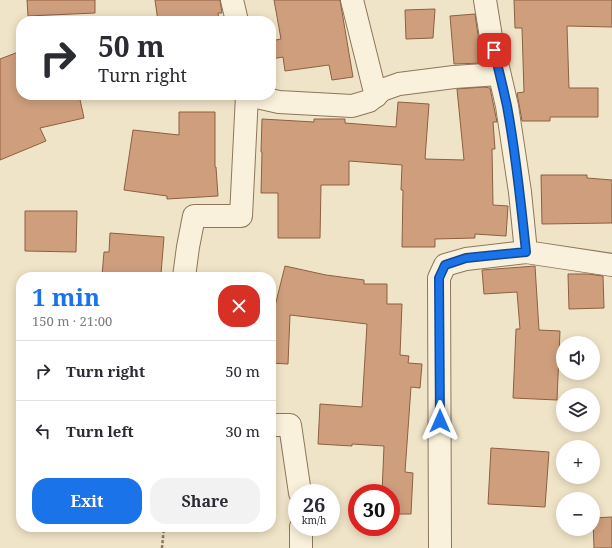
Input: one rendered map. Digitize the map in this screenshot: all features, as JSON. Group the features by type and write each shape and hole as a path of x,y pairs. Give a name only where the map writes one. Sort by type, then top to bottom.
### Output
{"street":[{"path":"232,0 236,16"},
{"path":"352,0 376,96"},
{"path":"485,0 491,37 507,106 520,192 526,252"},
{"path":"270,100 279,102 352,106 369,102 382,90 399,84 454,77 499,74"},
{"path":"185,272 194,216 241,216 247,100"},
{"path":"440,548 439,278 445,265 466,258 526,252 612,265"},
{"path":"276,425 290,425 299,484"},
{"path":"301,536 301,548"}],"path":[{"path":"162,548 164,532"}],"building":[{"path":"27,0 95,0 95,13 28,16"},
{"path":"155,0 220,0 222,13 218,13 218,16 157,16"},
{"path":"274,0 340,0 353,77 332,80 329,65 285,71 283,57 276,58 276,40 281,39"},
{"path":"514,0 612,0 612,27 567,26 569,88 598,88 598,117 550,117 550,121 522,121 517,93 524,92 522,28 515,28"},
{"path":"435,9 433,38 406,39 405,10"},
{"path":"475,14 482,63 454,64 450,16"},
{"path":"16,53 16,100 80,100 84,118 40,128 46,141 0,160 0,59"},
{"path":"490,88 497,122 493,122 495,149 492,149 493,205 508,206 506,236 475,234 475,238 435,239 435,247 402,247 402,165 349,161 349,185 321,185 320,238 278,238 278,193 261,193 262,119 314,122 314,119 345,119 345,123 396,127 398,102 429,104 425,159 464,160 457,89"},
{"path":"179,112 215,112 215,167 218,196 167,199 167,196 124,190 133,130 179,135"},
{"path":"541,175 587,175 587,178 612,180 612,223 542,224"},
{"path":"25,211 77,211 76,252 25,251"},
{"path":"110,233 164,237 161,272 102,272 104,252 109,252"},
{"path":"285,266 326,275 364,280 364,284 387,284 387,304 402,304 400,355 409,356 408,363 422,364 420,388 411,387 405,472 413,473 411,514 400,514 400,484 382,484 384,446 318,444 320,404 362,407 367,324 290,315 288,364 276,363 276,302"},
{"path":"535,266 539,330 560,331 560,336 556,336 556,380 558,380 556,400 513,398 516,329 520,329 517,292 484,294 482,270"},
{"path":"568,274 603,276 604,308 569,309"},
{"path":"491,448 549,452 545,507 488,504"},
{"path":"612,517 612,548 594,548 594,536 600,536 600,518"}],"route":[{"path":"440,421 439,278 445,265 466,258 526,252 520,192 507,106 494,50"}]}
